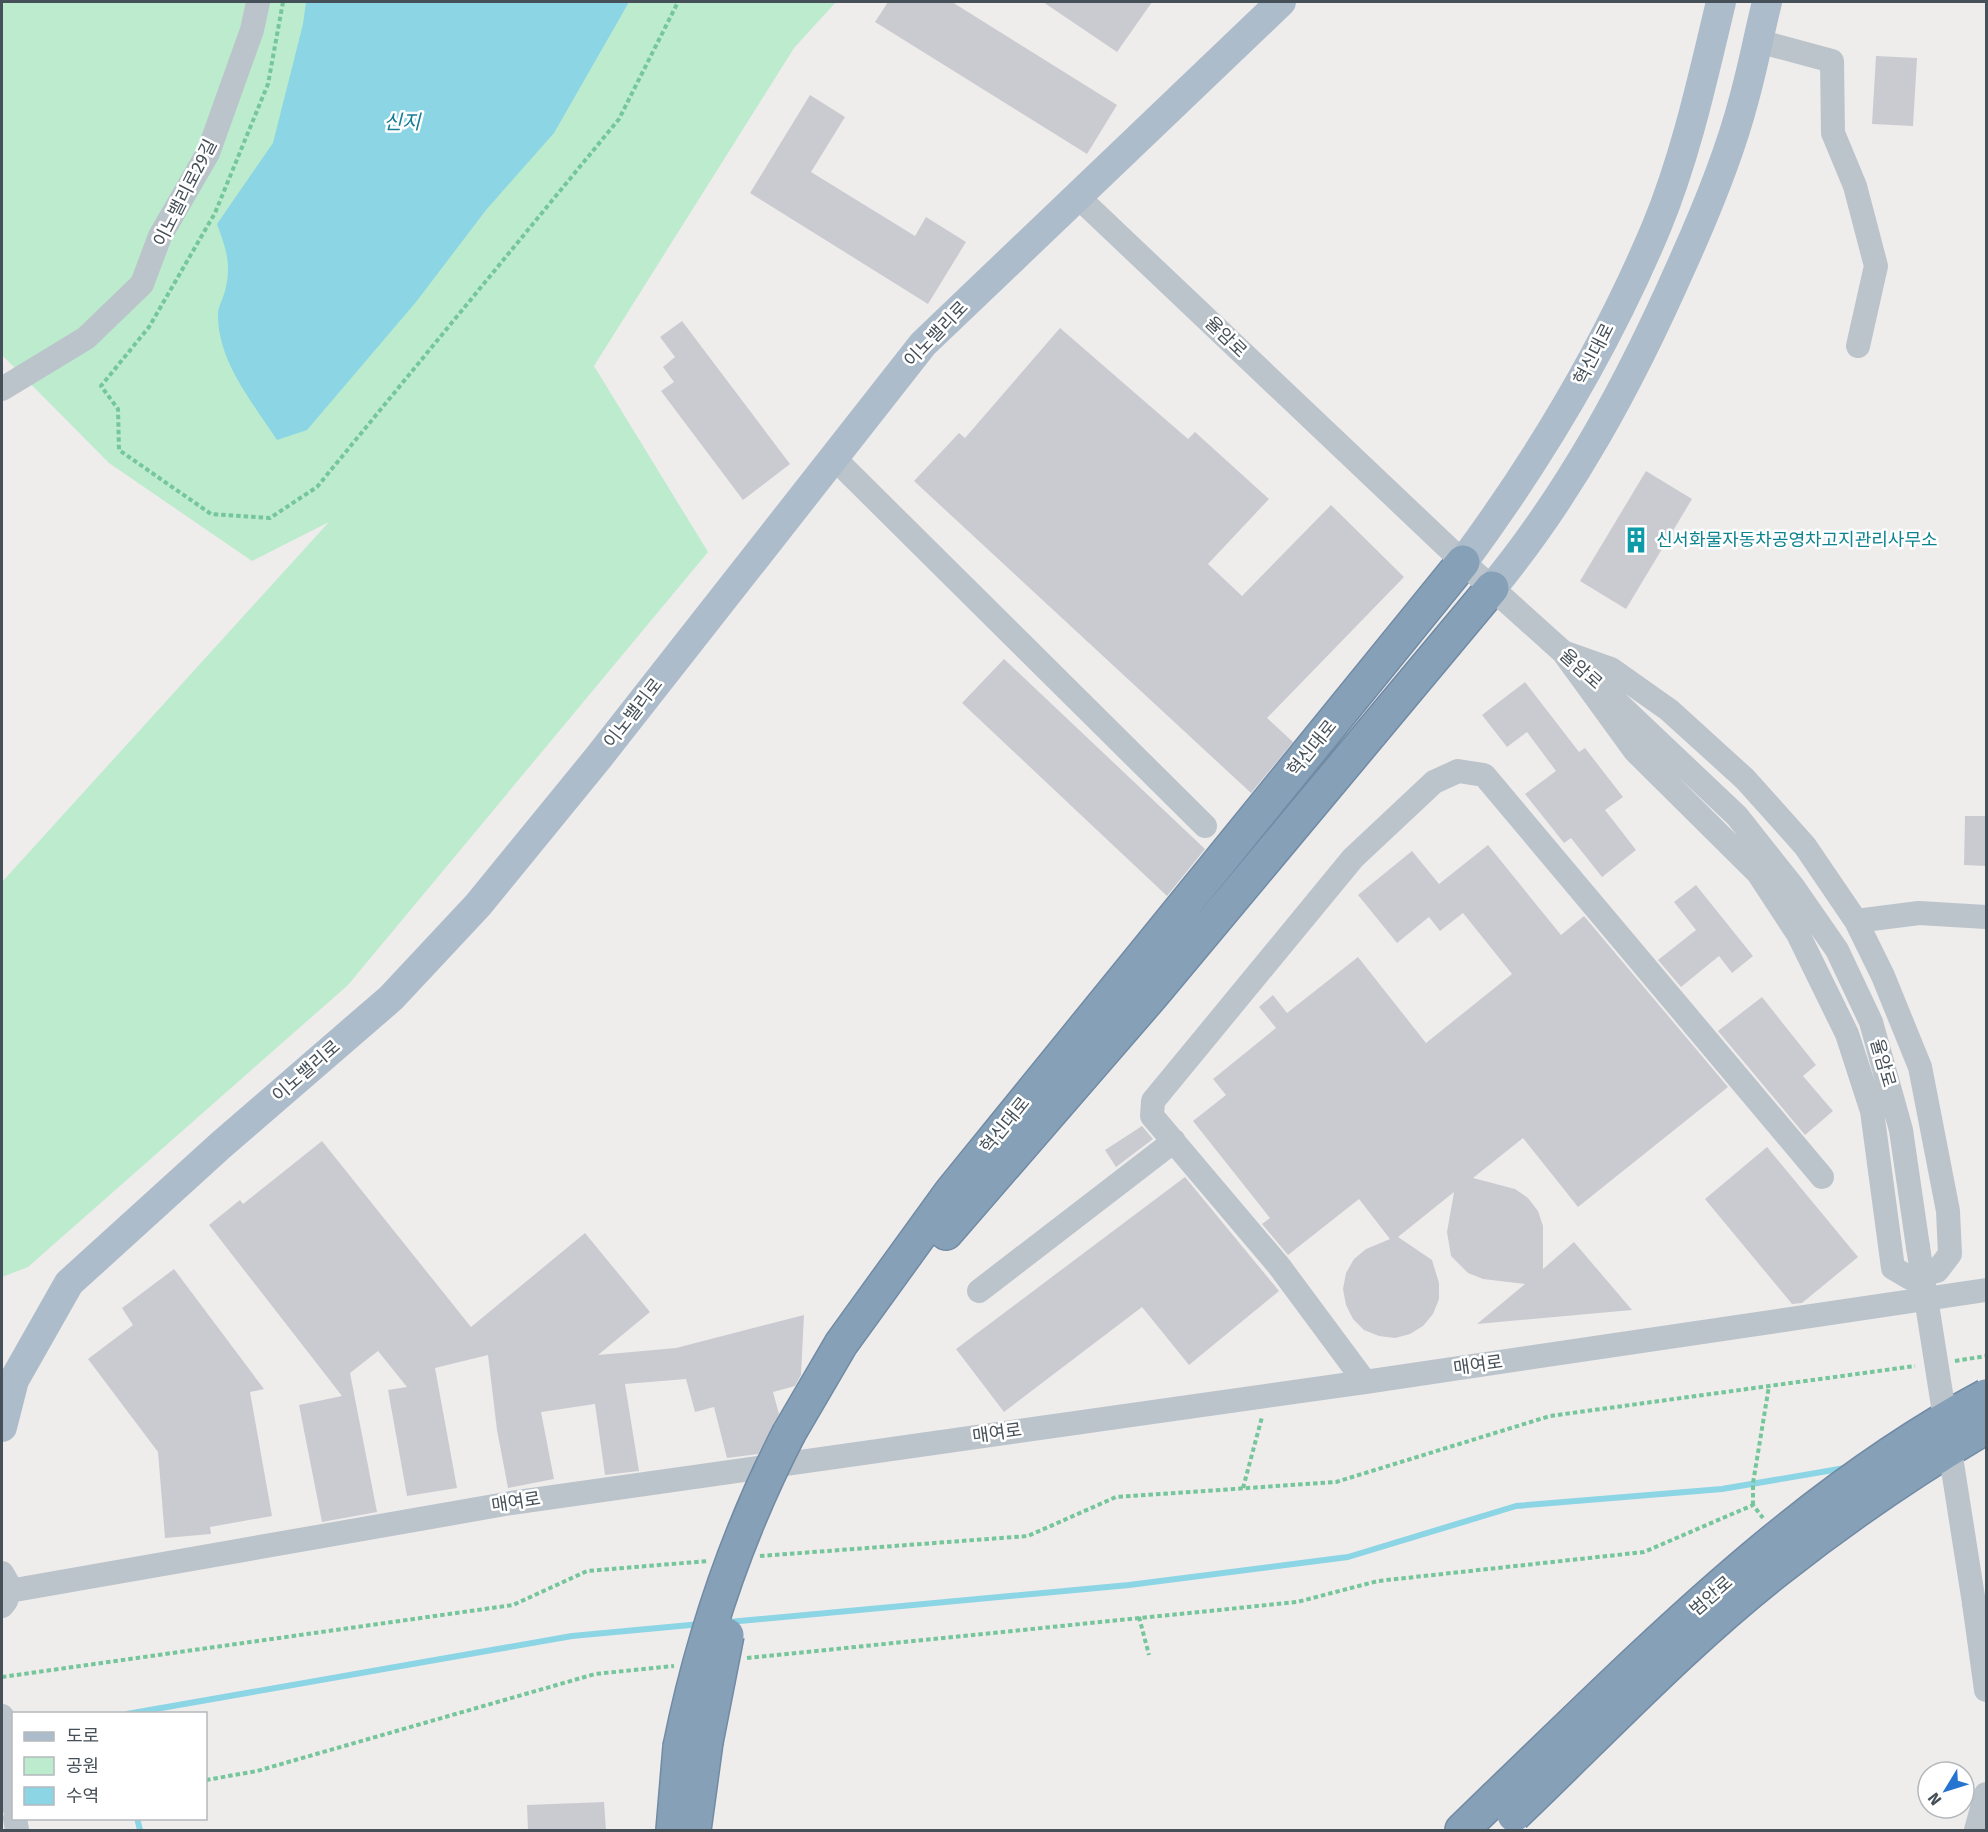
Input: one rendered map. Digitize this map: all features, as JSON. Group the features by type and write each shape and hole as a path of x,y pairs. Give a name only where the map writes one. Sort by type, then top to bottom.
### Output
{"highway":[{"name":"혁신대로","path":"798,1435 842,1344 951,1192 1463,562"},
{"path":"694,1830 694,1679 741,1534 798,1435 941,1238 1153,994 1492,588"},
{"name":"범안로","path":"1502,1814 1673,1629 1787,1532 1894,1452 1986,1396"},
{"name":"범안로","path":"1462,1830 1502,1814 1779,1569 1873,1499 1986,1427"},
{"path":"671,1830 675,1793 693,1744"},
{"path":"693,1744 701,1830"}],"main road":[{"name":"이노밸리로","path":"2,1427 14,1380 69,1283 221,1144 392,998 478,904 598,758 923,344 1281,2"},
{"name":"혁신대로","path":"1463,562 1501,510 1586,372 1656,227 1693,117 1721,2"},
{"path":"1492,588 1530,542 1591,444 1648,342 1703,217 1744,101 1767,2"}],"street":[{"name":"이노밸리로29길","path":"2,389 86,338 142,284 160,236 208,153 252,30 258,2"},
{"path":"1758,41 1832,61 1833,133 1855,186 1875,266 1858,346"},
{"name":"율암로","path":"1077,196 1463,562 1669,749 1737,816 1794,888 1837,950 1871,1022 1901,1130 1986,1690"},
{"path":"833,457 1205,826"},
{"path":"1563,652 1611,669 1668,710 1745,779 1805,846 1856,921 1883,976 1920,1067 1948,1211 1950,1254 1937,1271 1910,1278 1893,1268 1872,1111 1847,1034 1798,934 1758,873 1635,751 1563,652"},
{"path":"1365,1382 1279,1266 1152,1116 1154,1101 1353,858 1434,782 1458,771 1484,775 1822,1177"},
{"path":"1856,921 1919,913 1986,917"},
{"path":"979,1291 1174,1141"},
{"name":"매여로","path":"4,1590 511,1503 1365,1382 1986,1290"},
{"path":"2,1716 12,1792"},
{"path":"1976,1830 1986,1794"}],"path":[{"path":"283,2 268,84 215,213 149,327 101,386 118,410 119,450 211,514 270,518 317,487 619,119 678,2"},
{"path":"1952,1361 1986,1356"},
{"path":"752,1557 1028,1536 1116,1497 1336,1482 1550,1416 1918,1366"},
{"path":"1756,1527 1764,1520 1753,1505 1753,1484 1769,1386"},
{"path":"1243,1488 1269,1395"},
{"path":"738,1659 1297,1602 1378,1581 1644,1552 1753,1505"},
{"path":"2,1677 513,1605 587,1571 716,1560"},
{"path":"1139,1617 1149,1655"},
{"path":"207,1780 257,1771 595,1674 678,1665"}],"green space":[{"path":"2,2 836,2 794,48 594,366 708,552 348,985 28,1267 2,1277 2,882 329,522 252,561 109,463 2,355"}],"water":[{"name":"신지","path":"306,2 629,2 554,133 486,210 416,302 307,430 277,440 239,382 224,350 218,314 225,291 228,265 217,224 273,143 303,24"}],"building":[{"path":"888,2 952,2 1117,105 1087,154 875,22"},
{"path":"1043,2 1152,2 1117,52"},
{"path":"1876,56 1917,58 1913,126 1872,124"},
{"path":"810,95 845,117 811,172 915,236 926,217 966,242 928,304 750,193"},
{"path":"682,321 790,464 743,500 661,391 674,382 663,367 675,357 660,337"},
{"path":"1060,328 1188,439 1195,432 1269,499 1208,564 1242,596 1331,505 1404,577 1267,718 1293,742 1251,793 914,481 959,433 965,438"},
{"name":"신서화물자동차공영차고지관리사무소","path":"1646,471 1692,499 1626,609 1580,581"},
{"path":"1004,659 1205,849 1167,896 962,703"},
{"path":"1525,682 1579,752 1585,748 1623,797 1605,810 1636,850 1602,877 1571,838 1564,843 1525,794 1556,771 1527,732 1507,747 1482,715"},
{"path":"1965,816 1986,816 1986,866 1964,865"},
{"path":"1488,845 1561,935 1584,916 1728,1087 1578,1207 1523,1138 1473,1178 1515,1189 1528,1198 1538,1211 1543,1226 1543,1269 1574,1242 1632,1310 1477,1324 1525,1284 1483,1279 1468,1273 1451,1256 1447,1232 1454,1192 1398,1237 1432,1260 1439,1283 1439,1299 1433,1314 1423,1326 1410,1334 1395,1338 1379,1336 1364,1330 1353,1319 1346,1305 1343,1289 1346,1273 1354,1259 1366,1249 1390,1239 1359,1199 1288,1255 1262,1224 1270,1218 1193,1121 1226,1095 1213,1079 1276,1028 1259,1007 1273,995 1287,1013 1358,957 1426,1043 1512,974 1463,913 1440,931 1429,917 1397,943 1358,895 1412,851 1439,884"},
{"path":"1696,885 1753,956 1732,973 1719,956 1681,987 1658,960 1696,930 1674,902"},
{"path":"1762,997 1816,1065 1803,1076 1833,1111 1805,1135 1718,1031"},
{"path":"1142,1126 1153,1139 1116,1167 1105,1150"},
{"path":"322,1141 471,1327 585,1233 650,1312 598,1355 676,1348 804,1315 801,1375 795,1386 773,1392 779,1414 758,1454 727,1458 714,1407 695,1412 686,1379 625,1384 639,1471 605,1475 595,1404 541,1412 554,1479 508,1488 497,1430 488,1355 435,1368 457,1488 407,1496 388,1390 407,1387 378,1351 350,1373 377,1512 322,1522 299,1405 342,1396 209,1225 240,1200 243,1204"},
{"path":"1767,1147 1858,1257 1802,1303 1792,1304 1705,1199"},
{"path":"1185,1177 1279,1291 1189,1365 1142,1307 1004,1412 956,1349"},
{"path":"174,1269 264,1389 250,1392 272,1516 210,1527 211,1534 165,1538 158,1452 88,1359 133,1325 122,1308"},
{"path":"604,1802 606,1830 528,1830 527,1805"}],"waterway":[{"path":"729,1622 1129,1585 1348,1557 1516,1506 1722,1489 1845,1468"},
{"path":"138,1712 572,1636 701,1624"},
{"path":"138,1820 140,1830"}],"place":[{"name":"신서화물자동차공영차고지관리사무소","path":"1636,540"}]}
